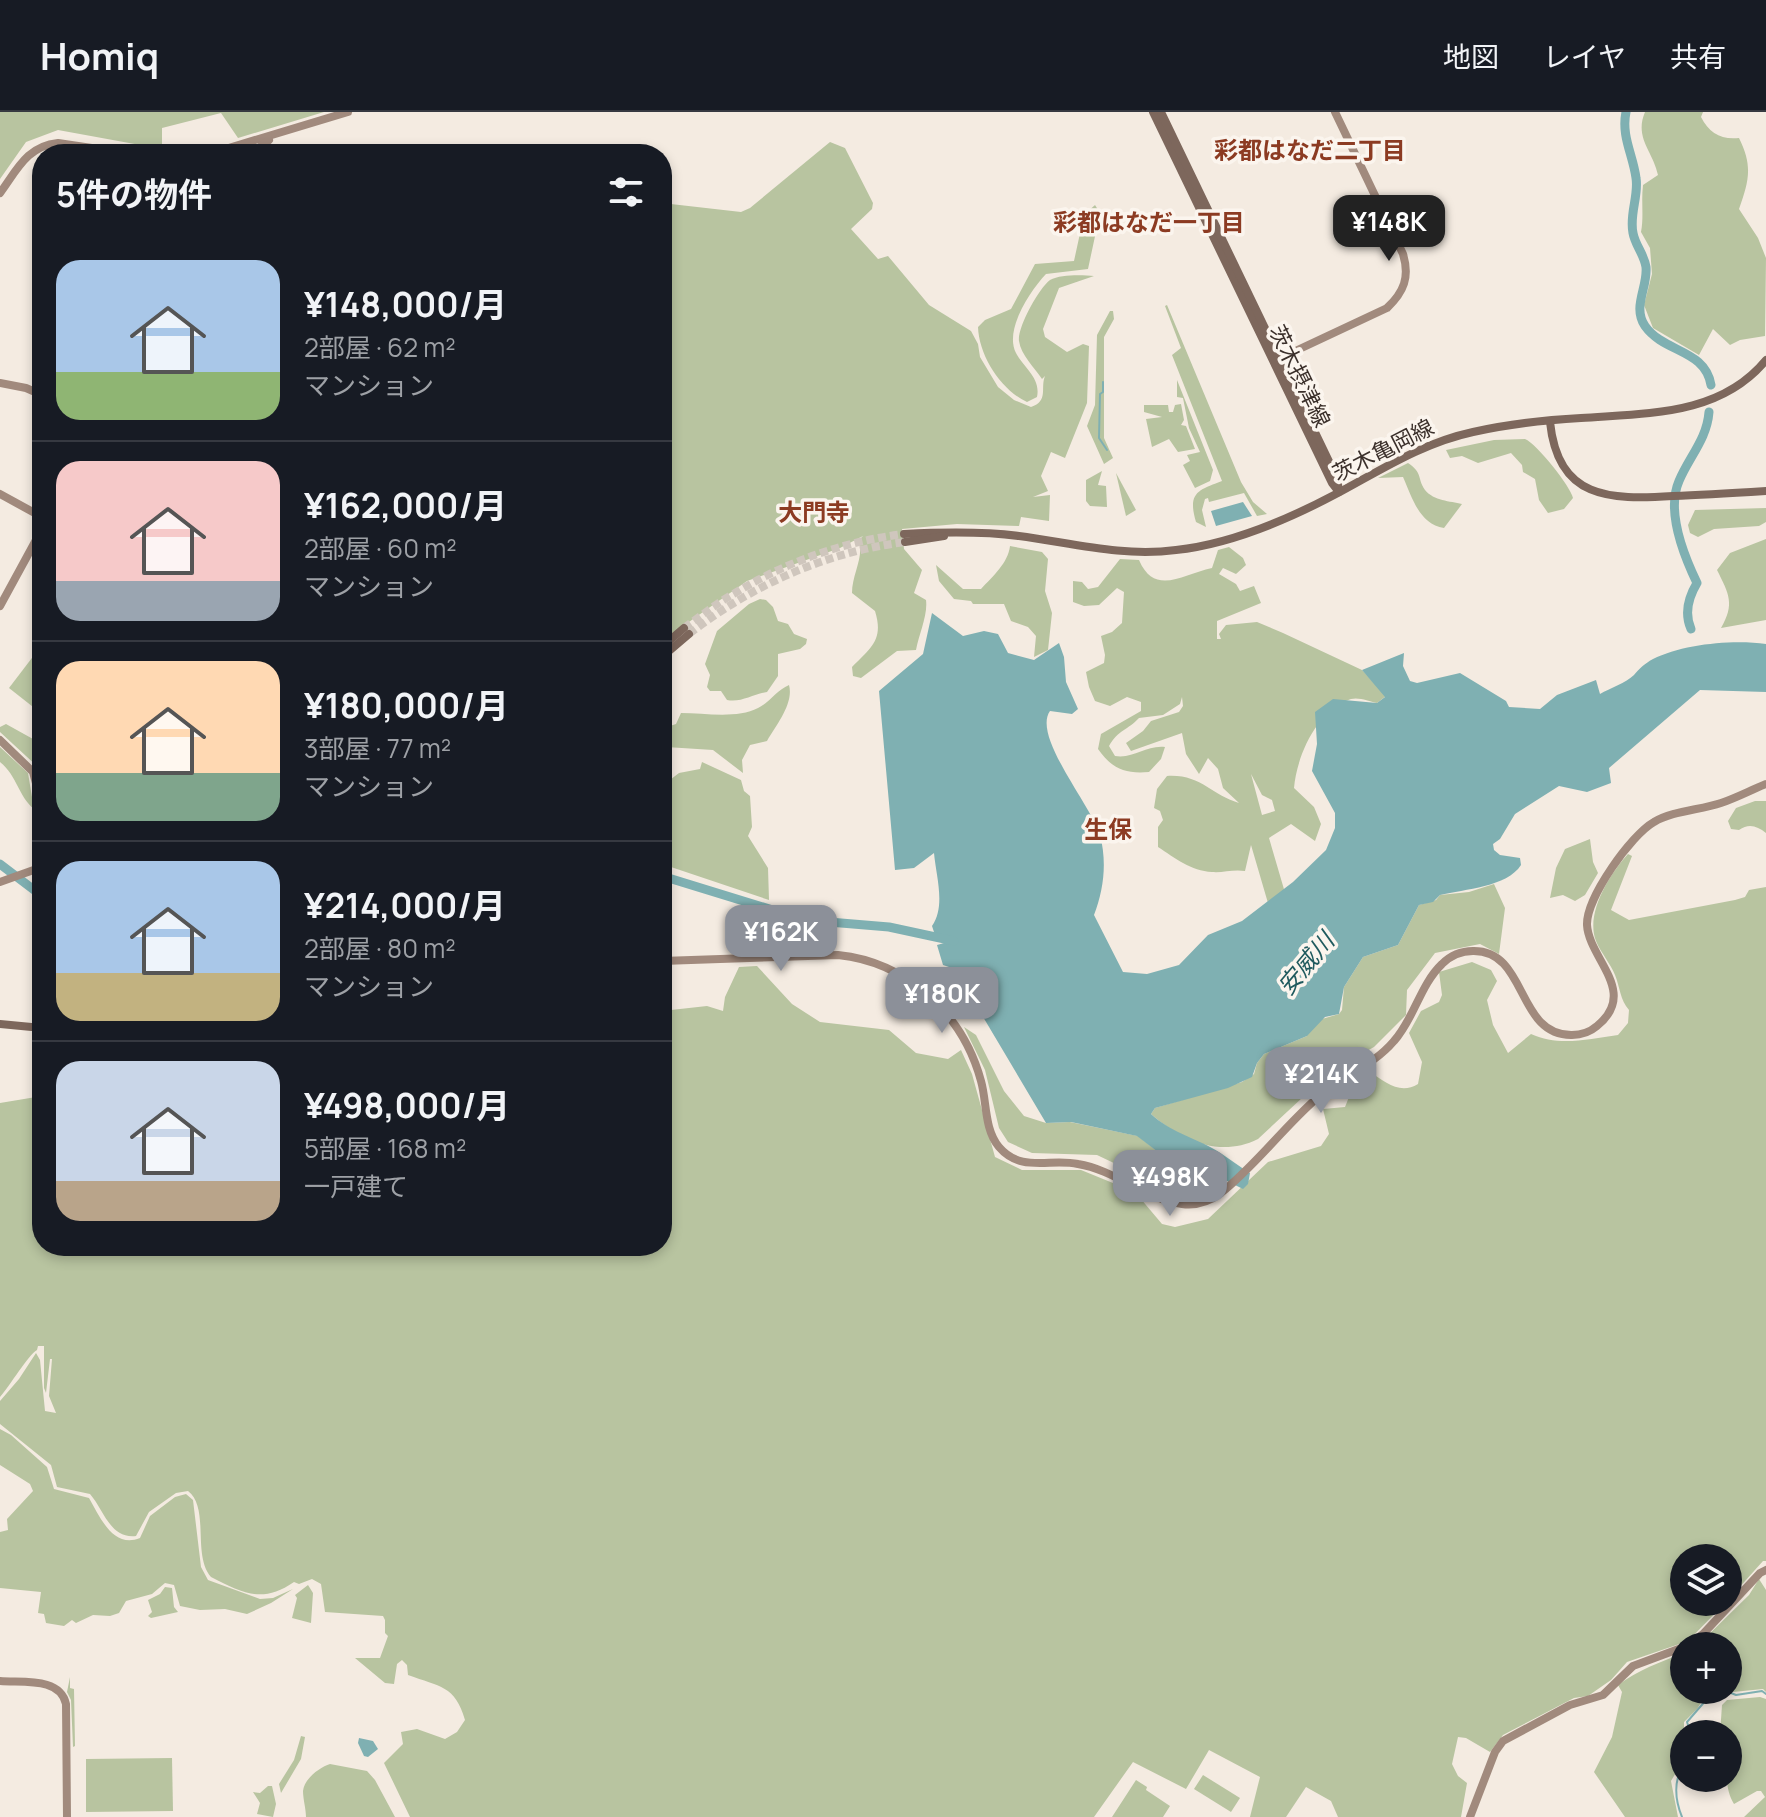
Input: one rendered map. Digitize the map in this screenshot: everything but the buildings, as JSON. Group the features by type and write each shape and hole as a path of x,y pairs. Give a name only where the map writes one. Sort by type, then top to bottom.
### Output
{"main road":[{"name":"茨木摂津線","path":"1153,112 1337,478 1339,492"},
{"name":"茨木摂津線","path":"1161,112 1277,360"},
{"path":"1766,360 1733,389 1705,403 1648,413 1550,422 1559,460 1574,479 1594,492 1617,498 1766,491"},
{"name":"茨木亀岡線","path":"905,538 980,532 1117,551 1175,550 1215,543 1254,530 1339,492 1387,464 1448,438 1499,427 1550,422"},
{"path":"672,640 686,631 672,646"},
{"path":"0,1024 32,1027"}],"street":[{"path":"245,144 348,112"},
{"path":"1277,360 1387,308 1399,297 1405,285 1407,274 1403,254 1335,112"},
{"path":"264,144 276,135"},
{"path":"0,193 32,152"},
{"path":"0,383 32,392"},
{"path":"0,494 32,512"},
{"path":"0,606 32,547"},
{"path":"0,740 32,771"},
{"path":"672,961 838,955 876,962 903,976 938,1003 959,1030 973,1058 989,1124 1002,1150 1018,1161 1082,1164 1179,1203 1202,1203 1222,1192 1322,1093 1378,1058 1397,1038 1435,972 1459,953 1480,951 1506,965 1541,1025 1559,1034 1587,1033 1605,1019 1613,993 1609,972 1590,937 1588,910 1637,836 1657,820 1723,802 1766,784"},
{"path":"1,881 32,870"},
{"path":"1705,1632 1766,1570"},
{"path":"1470,1817 1495,1752 1503,1741 1570,1705 1603,1695 1633,1666 1670,1653"},
{"path":"0,1681 50,1685 64,1696 67,1817"}],"green space":[{"path":"0,112 324,112 238,138 221,113 162,128 162,144 135,144 58,130 26,142 0,179"},
{"path":"1645,112 1703,112 1701,117 1712,131 1727,138 1739,138 1748,174 1739,209 1758,238 1766,258 1765,336 1730,345 1713,329 1699,355 1653,328 1644,305 1652,274 1650,248 1641,232 1643,185 1658,175 1643,137"},
{"path":"830,142 845,148 873,203 872,209 851,229 878,259 888,256 929,305 971,331 980,357 998,387 1014,400 1031,407 1040,401 1045,376 1042,379 1022,351 1019,335 1025,318 1050,280 1072,275 1094,276 1059,288 1043,329 1045,337 1067,352 1083,344 1089,346 1087,403 1065,458 1051,452 1041,476 1048,491 1033,497 1050,495 1049,521 1021,517 1019,526 957,524 902,529 904,549 922,570 914,593 926,600 925,618 916,650 897,651 861,678 853,676 852,667 870,649 878,629 875,611 852,593 860,553 859,540 863,536 840,548 747,581 672,634 672,204 741,212 750,208"},
{"path":"1095,205 1100,213 1088,269 1046,274 1026,300 1016,322 1013,344 1038,390 1037,397 1027,402 1017,397 993,371 982,349 978,327 985,320 1011,309 1035,264 1074,261 1084,215"},
{"path":"1167,305 1241,482 1253,502 1267,514 1257,516 1244,493 1209,502 1208,498 1205,499 1202,510 1206,527 1196,522 1194,498 1201,490 1222,481 1172,355 1181,348"},
{"path":"1110,311 1113,311 1114,319 1104,337 1104,438 1113,458 1104,464 1087,426 1095,405 1097,335"},
{"path":"1177,380 1213,470 1210,481 1195,488 1183,465 1190,461 1187,455 1200,452 1189,428 1183,398 1177,397"},
{"path":"1181,404 1184,420 1181,425 1186,426 1195,449 1178,452 1169,439 1152,447 1146,419 1162,417 1144,412 1144,405 1168,405 1169,412 1173,412 1175,405"},
{"path":"1525,439 1545,457 1571,493 1573,498 1564,509 1548,513 1539,500 1535,479 1523,472 1522,465 1511,453 1478,463 1462,456 1450,458 1446,450 1494,440"},
{"path":"1408,463 1416,470 1429,494 1462,504 1444,528 1422,515 1403,477 1378,478"},
{"path":"1102,471 1098,485 1106,486 1107,507 1090,506 1086,501 1086,480"},
{"path":"1116,473 1136,510 1126,516"},
{"path":"1766,508 1766,522 1759,526 1714,529 1698,537 1690,533 1688,525 1695,510"},
{"path":"1766,539 1766,620 1721,628 1728,612 1729,599 1717,570 1730,553"},
{"path":"1010,546 1042,552 1048,559 1045,591 1052,613 1048,650 1034,657 1036,636 1028,627 1011,621 1004,604 973,604 954,599 939,581 936,565 963,589 981,589 1003,564"},
{"path":"1229,547 1243,558 1246,565 1236,574 1223,568 1219,574 1236,584 1240,591 1254,586 1261,603 1217,621 1217,639 1221,639 1219,634 1226,625 1257,622 1362,670 1386,696 1377,703 1351,699 1339,705 1319,723 1304,748 1294,788 1314,807 1321,824 1315,841 1291,824 1269,838 1322,1019 1339,1014 1342,1010 1344,987 1363,957 1398,945 1419,905 1436,900 1440,895 1469,892 1494,884 1505,908 1499,954 1480,944 1435,953 1407,990 1406,1015 1374,1047 1331,1071 1258,1139 1230,1147 1216,1147 1188,1139 1151,1114 1155,1108 1242,1082 1254,1074 1264,1054 1307,1036 1251,845 1245,871 1216,872 1190,867 1158,847 1158,827 1163,820 1160,811 1154,808 1157,789 1167,776 1189,778 1239,803 1223,788 1218,769 1208,758 1199,774 1186,754 1182,733 1131,751 1126,743 1151,721 1179,712 1183,706 1182,697 1180,704 1163,715 1139,718 1109,746 1115,756 1165,747 1161,759 1149,772 1126,771 1108,761 1098,749 1101,734 1141,711 1141,702 1127,697 1110,706 1095,701 1086,672 1104,663 1101,636 1122,623 1124,592 1117,588 1099,605 1084,606 1073,602 1073,581 1082,582 1088,589 1098,587 1120,559 1139,560 1153,578 1171,580 1212,568 1218,550","holes":["1251,774 1262,795 1272,800 1275,811 1262,815"]},
{"path":"760,599 773,607 778,621 788,624 794,634 807,639 806,644 800,649 778,654 778,676 767,692 727,700 721,691 710,691 707,687 710,675 705,664 717,631 749,604"},
{"path":"32,658 32,706 9,688"},
{"path":"789,685 789,699 784,713 767,741 750,745 742,760 743,773 713,750 672,747 672,725 676,724 681,713 731,714 750,711"},
{"path":"6,724 32,738 32,762 0,732 0,727"},
{"path":"0,747 28,773 32,807 11,774 0,762"},
{"path":"702,762 741,780 744,791 750,796 752,827 748,836 768,868 769,900 672,867 672,778 679,773 700,769"},
{"path":"1755,801 1766,801 1766,833 1753,826 1731,829 1728,821 1736,808"},
{"path":"1590,839 1598,873 1585,895 1575,901 1563,895 1550,898 1556,868 1565,849"},
{"path":"1628,854 1632,856 1611,910 1629,920 1735,900 1745,897 1749,890 1766,887 1766,1561 1742,1584 1742,1544 1670,1544 1670,1616 1712,1616 1697,1632 1670,1632 1670,1647 1627,1662 1611,1680 1588,1696 1574,1698 1503,1735 1490,1752 1466,1738 1458,1737 1452,1764 1458,1776 1467,1783 1461,1817 1338,1817 1331,1801 1306,1787 1286,1817 1250,1817 1260,1777 1209,1750 1186,1789 1133,1762 1094,1817 410,1817 384,1763 403,1744 401,1732 417,1729 445,1739 457,1732 465,1720 451,1694 437,1685 408,1675 407,1665 402,1660 397,1664 394,1684 385,1683 355,1658 380,1658 388,1636 383,1616 325,1612 321,1584 312,1579 299,1584 294,1582 272,1593 252,1594 211,1577 202,1557 198,1509 188,1491 176,1493 149,1512 136,1536 120,1533 108,1522 90,1494 57,1487 51,1465 0,1424 0,1401 36,1353 40,1360 45,1411 56,1413 49,1396 52,1359 46,1393 44,1388 44,1346 38,1346 0,1397 0,1103 32,1098 32,1256 672,1256 672,1010 707,1006 723,1011 725,997 739,967 757,966 792,1004 820,1022 889,1030 916,1053 948,1059 961,1050 972,1074 995,1157 1022,1170 1081,1170 1135,1192 1162,1224 1175,1227 1208,1219 1268,1162 1321,1146 1329,1134 1323,1109 1345,1107 1355,1082 1370,1072 1399,1088 1418,1084 1422,1062 1409,1033 1421,1011 1439,1002 1442,995 1439,972 1472,962 1491,970 1497,981 1487,1000 1493,1025 1508,1053 1531,1034 1563,1041 1618,1035 1628,1023 1629,1010 1593,930 1597,906 1607,883"},
{"path":"964,1027 976,1035 1004,1091 1024,1116 1046,1123 1070,1122 1138,1136 1171,1162 1197,1166 1222,1180 1202,1193 1179,1194 1097,1155 1032,1153 1008,1142 999,1128 985,1070"},
{"path":"0,1429 47,1467 54,1489 89,1498 108,1529 122,1539 140,1538 150,1516 175,1497 186,1494 193,1500 201,1567 208,1580 260,1599 273,1598 293,1589 247,1614 180,1606 174,1585 165,1583 152,1594 126,1601 119,1613 93,1615 76,1623 72,1620 64,1626 46,1623 44,1614 38,1613 41,1592 0,1588 0,1532 8,1530 7,1519 33,1491 30,1484 0,1465"},
{"path":"1759,1579 1766,1590 1766,1692 1763,1689 1742,1691 1742,1632 1711,1632 1728,1616 1742,1616 1742,1602"},
{"path":"308,1585 313,1593 311,1623 292,1618 295,1595"},
{"path":"165,1587 172,1588 174,1607 178,1612 151,1618 148,1616 152,1612 148,1600 160,1594"},
{"path":"1670,1658 1670,1704 1700,1704 1686,1720 1670,1720 1670,1792 1673,1792 1678,1817 1625,1817 1594,1772 1612,1737 1622,1692 1618,1685"},
{"path":"70,1677 70,1688 74,1689 73,1747 71,1700 67,1692"},
{"path":"1742,1699 1766,1699 1766,1817 1744,1817 1765,1797 1761,1791 1734,1804 1729,1792 1742,1792 1742,1720 1721,1720 1722,1705 1742,1704"},
{"path":"301,1736 305,1737 301,1759 281,1793 279,1784 294,1760"},
{"path":"172,1758 173,1811 86,1812 86,1759"},
{"path":"330,1764 367,1771 395,1817 306,1817 303,1794 306,1782"},
{"path":"1203,1775 1240,1798 1231,1812 1194,1789"},
{"path":"1136,1780 1170,1806 1163,1817 1112,1817"},
{"path":"272,1786 276,1804 273,1817 257,1814 260,1803 253,1792 260,1793"}],"water":[{"path":"1243,502 1252,516 1216,526 1211,511"},
{"path":"932,613 963,636 984,631 998,634 1008,653 1034,660 1059,643 1064,657 1066,682 1078,709 1072,714 1050,711 1047,722 1049,737 1100,835 1103,875 1094,915 1123,972 1147,974 1179,965 1208,935 1242,921 1293,882 1326,850 1335,828 1335,813 1312,771 1317,744 1315,712 1333,699 1377,703 1385,697 1362,670 1404,653 1403,666 1410,681 1417,683 1460,673 1506,701 1509,707 1540,709 1557,695 1596,680 1600,694 1665,654 1708,644 1753,643 1766,644 1766,692 1700,690 1609,768 1611,783 1587,792 1559,786 1515,814 1500,839 1493,844 1500,855 1520,858 1521,865 1515,872 1496,883 1440,895 1433,902 1419,905 1398,945 1363,957 1344,987 1339,1014 1325,1017 1307,1036 1264,1054 1252,1077 1228,1088 1155,1108 1151,1114 1166,1125 1212,1148 1250,1173 1248,1184 1243,1189 1197,1166 1171,1162 1137,1136 1071,1122 1046,1123 973,1000 968,1001 957,982 950,979 952,968 943,965 937,945 944,943 941,934 935,935 932,926 939,900 934,853 914,868 895,870 879,691 923,654"},
{"path":"359,1738 373,1741 378,1749 368,1757 364,1756"}],"waterway":[{"path":"1626,112 1626,137 1637,185 1633,233 1646,267 1640,304 1641,319 1662,342 1701,364 1711,385"},
{"path":"1103,382 1099,438 1107,450"},
{"path":"1691,629 1688,606 1697,583 1678,533 1674,506 1679,481 1705,431 1709,412"},
{"name":"安威川","path":"0,864 32,888"},
{"name":"安威川","path":"672,879 805,920 889,927 954,941"},
{"path":"1689,1720 1713,1692 1726,1691 1736,1695 1762,1691 1766,1694"},
{"path":"1676,1792 1682,1817"}],"tunnel":[{"path":"684,628 728,597 795,563 860,542 904,534"},
{"path":"689,634 738,600 791,573 847,554 905,542"}],"district":[{"name":"彩都はなだ二丁目","path":"1310,149"},
{"name":"彩都はなだ一丁目","path":"1149,221"},
{"name":"大門寺","path":"814,511"},
{"name":"生保","path":"1108,828"}]}
